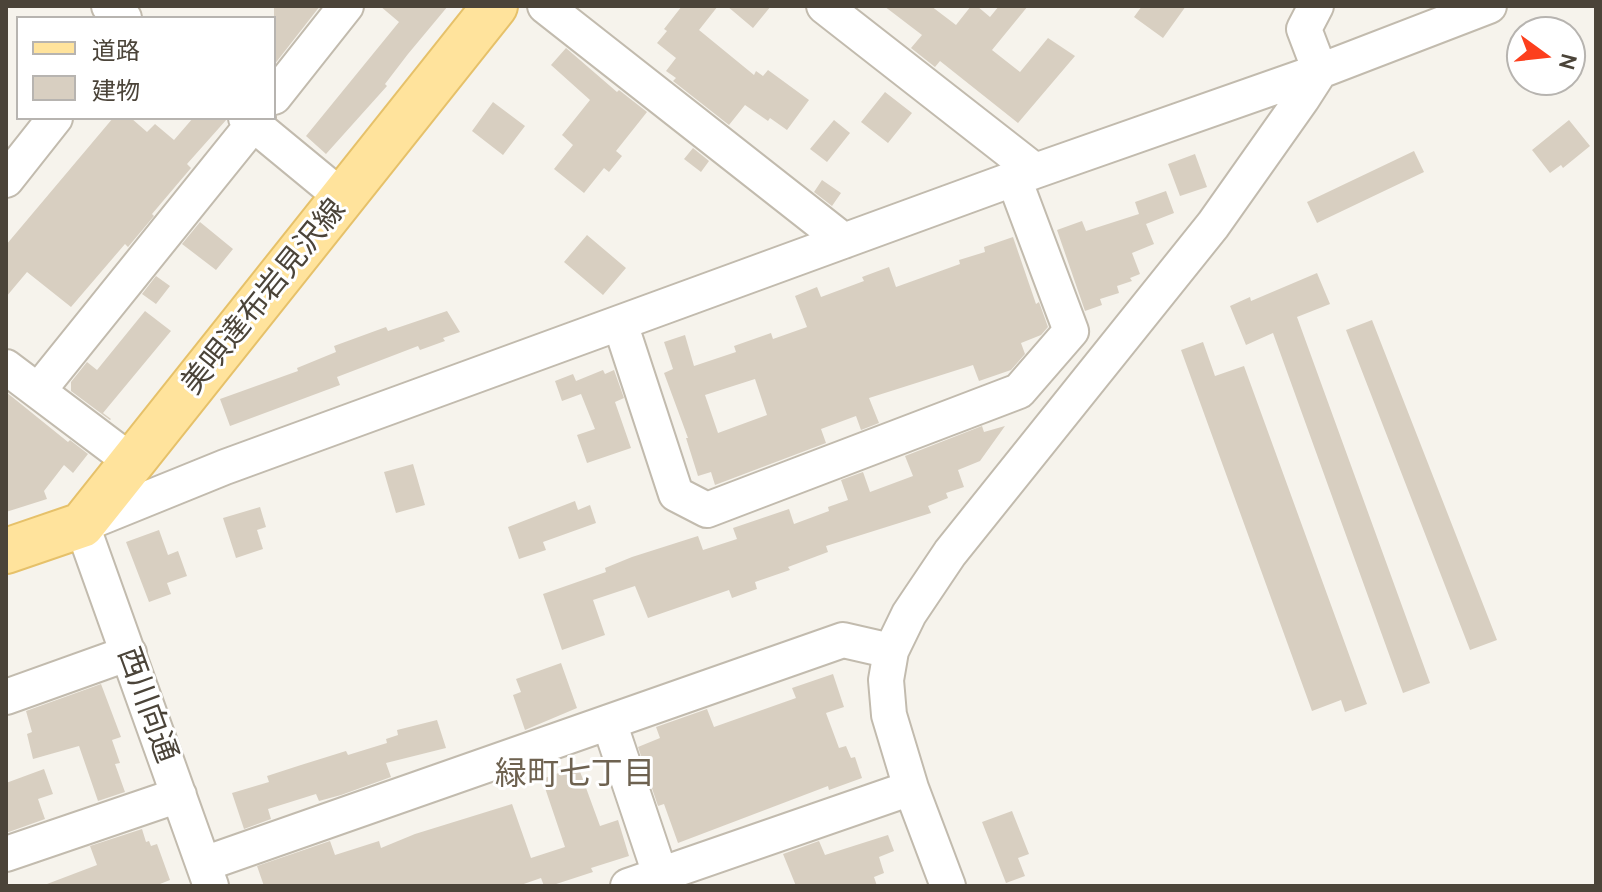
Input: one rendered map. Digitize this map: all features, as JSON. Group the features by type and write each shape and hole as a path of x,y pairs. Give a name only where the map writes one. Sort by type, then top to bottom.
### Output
{"main road":[{"name":"美唄達布岩見沢線","path":"82,525 490,8"},
{"path":"6,551 82,525"}],"street":[{"path":"276,94 346,6"},
{"path":"545,6 844,241"},
{"path":"620,323 676,494 707,510 1019,391 1071,331 1024,175 824,6"},
{"path":"1316,6 1304,29 1320,71"},
{"path":"82,525 225,467 1024,175 1320,71 1489,6"},
{"path":"948,886 911,788 889,715 886,680 891,651 909,614 950,553 1213,225 1320,71"},
{"path":"6,180 53,120"},
{"path":"38,391 252,120 343,198"},
{"path":"6,367 132,462"},
{"name":"西川向通","path":"82,525 207,875"},
{"path":"207,875 609,722 843,640 891,651"},
{"path":"6,697 129,653"},
{"path":"609,722 662,880"},
{"path":"628,886 662,880 911,788"},
{"path":"6,854 179,795"}],"building":[{"path":"274,6 320,6 276,62"},
{"path":"380,6 448,6 385,84 387,86 326,154 306,136 399,22"},
{"path":"682,6 718,6 699,30 754,75 756,71 763,76 768,70 809,100 787,130 745,105 729,125 673,81 676,78 666,71 676,58 657,43"},
{"path":"727,6 771,6 753,28"},
{"path":"884,6 931,6 956,25 971,6 977,6 990,17 999,6 1028,6 992,50 1020,72 1048,38 1075,56 1018,123 940,61 935,67 911,48 922,35"},
{"path":"1142,6 1186,6 1163,38 1134,17"},
{"path":"566,48 617,92 619,90 647,112 616,151 622,156 609,172 604,168 584,193 554,169 573,145 562,135 590,100 551,65"},
{"path":"885,92 912,113 888,143 861,122"},
{"path":"493,102 525,126 503,155 472,131"},
{"path":"111,120 133,120 147,132 155,124 174,140 191,120 226,120 187,164 191,168 152,214 154,216 128,247 125,244 71,307 27,272 6,297 6,245"},
{"path":"834,120 850,133 827,162 810,149"},
{"path":"1569,120 1590,146 1563,168 1561,165 1550,173 1532,150"},
{"path":"693,148 709,161 701,172 684,159"},
{"path":"1414,151 1424,172 1317,223 1307,202"},
{"path":"1195,154 1207,187 1180,196 1168,164"},
{"path":"822,180 841,193 832,206 814,192"},
{"path":"1166,191 1174,213 1146,224 1154,244 1132,253 1140,274 1130,278 1132,281 1117,286 1119,293 1100,299 1102,305 1085,311 1057,230 1082,221 1086,231 1139,214 1135,202"},
{"path":"200,222 233,249 216,270 182,244"},
{"path":"587,235 626,268 603,295 564,262"},
{"path":"1013,237 1036,304 1039,302 1048,327 1041,335 1021,343 1025,354 1011,370 979,381 973,365 869,398 879,423 861,430 856,416 821,429 826,443 715,485 711,472 698,476 688,438 664,373 673,369 664,342 685,335 694,366 736,352 734,346 771,333 773,339 807,327 795,296 817,287 821,297 864,281 862,277 889,267 896,287 960,264 959,260 985,252 984,247","holes":["755,379 767,415 718,433 705,395"]},
{"path":"1317,273 1330,304 1297,317 1430,683 1403,693 1273,333 1246,345 1230,306 1250,297 1251,301"},
{"path":"156,276 170,286 156,304 142,294"},
{"path":"145,311 171,331 103,413 110,420 71,391 71,382 87,362 97,370"},
{"path":"447,311 460,332 443,338 445,341 420,350 418,346 337,377 340,385 230,426 220,399 298,371 297,368 336,352 334,346 386,327 388,331"},
{"path":"1372,320 1497,640 1470,650 1346,330"},
{"path":"1203,342 1215,376 1244,366 1367,704 1345,712 1341,700 1312,711 1181,350"},
{"path":"603,370 605,374 614,370 624,398 615,402 631,448 587,463 577,435 595,429 581,394 562,401 555,381 573,374 576,381"},
{"path":"6,392 68,442 70,440 88,454 73,473 64,465 44,491 47,499 6,512"},
{"path":"982,426 984,432 1005,426 980,461 958,470 964,487 946,493 948,498 928,506 931,513 826,546 828,552 755,582 757,589 732,598 729,590 648,618 635,586 593,600 605,635 562,650 543,594 606,572 605,568 632,557 698,536 703,550 737,539 733,528 789,509 794,524 829,511 828,507 848,500 841,480 863,472 870,492 913,476 905,456"},
{"path":"413,464 425,505 396,513 384,472"},
{"path":"575,501 578,510 590,505 596,523 543,542 546,550 519,559 508,527"},
{"path":"260,507 266,527 257,530 263,549 236,558 223,518"},
{"path":"159,530 168,555 178,551 187,576 167,583 171,594 149,602 126,542"},
{"path":"561,663 577,708 525,730 513,695 521,692 516,679"},
{"path":"833,674 844,707 826,713 839,748 846,746 851,758 855,757 862,778 829,790 828,786 678,843 664,804 658,806 638,747 660,738 656,727 707,709 714,727 796,698 792,688"},
{"path":"101,684 121,737 112,740 120,763 115,764 125,792 98,801 79,746 33,759 27,734 32,732 26,711"},
{"path":"437,720 446,748 386,763 391,777 341,795 319,801 316,794 268,809 271,819 244,829 232,793 269,782 267,776 301,765 346,751 348,755 387,743 386,739 398,735 397,730"},
{"path":"578,766 600,826 618,820 629,856 550,886 544,886 541,878 518,886 264,886 257,866 330,841 335,855 379,841 381,848 415,834 512,804 531,858 565,847 542,779"},
{"path":"44,769 53,794 38,799 45,819 6,833 6,783"},
{"path":"1012,811 1029,854 1018,858 1025,876 1006,883 982,822"},
{"path":"142,829 146,842 149,841 151,846 157,844 170,880 155,886 48,886 97,865 90,846"},
{"path":"888,835 894,851 879,857 884,873 874,877 877,886 796,886 783,854 819,841 825,855"}],"district":[{"name":"緑町七丁目","path":"575,775"}]}
